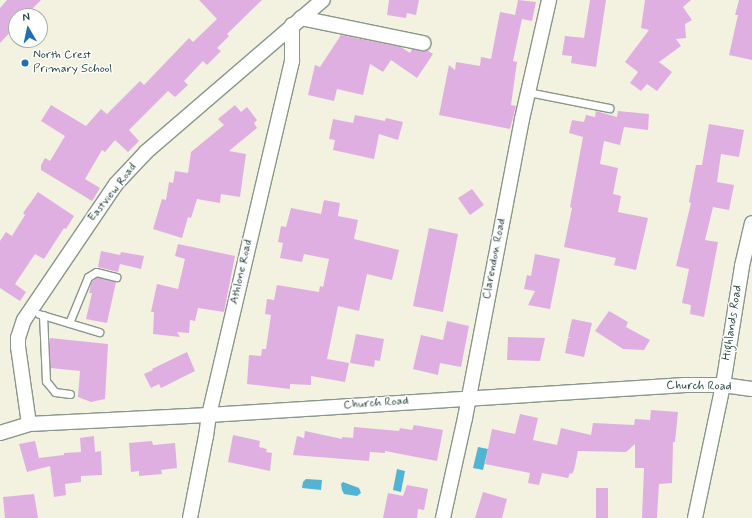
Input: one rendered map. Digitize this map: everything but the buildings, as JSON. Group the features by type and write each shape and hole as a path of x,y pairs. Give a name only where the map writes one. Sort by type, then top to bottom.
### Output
{"street":[{"name":"Eastview Road","path":"29,424 18,347 20,329 29,311 116,184 146,152 323,0"},
{"name":"Clarendon Road","path":"444,518 465,418 528,92 549,0"},
{"path":"297,22 423,43"},
{"name":"Athlone Road","path":"190,518 209,415 292,61 297,22"},
{"name":"Highlands Road","path":"695,518 723,385 742,266 752,223"},
{"name":"Church Road","path":"0,433 29,424 209,415 468,397 685,385 723,385 752,389"}],"lane":[{"path":"528,92 609,108"},
{"path":"69,323 88,277 96,272 116,277"},
{"path":"29,311 99,332"},
{"path":"42,315 46,381 55,392 70,394"}],"water":[{"path":"478,447 488,449 483,470 473,468"},
{"path":"397,469 405,471 401,492 393,490"},
{"path":"306,479 322,480 321,490 302,488 303,482"},
{"path":"343,482 359,488 361,493 357,496 344,494 341,484"}],"place":[{"name":"North Crest Primary School","path":"25,63"}]}
